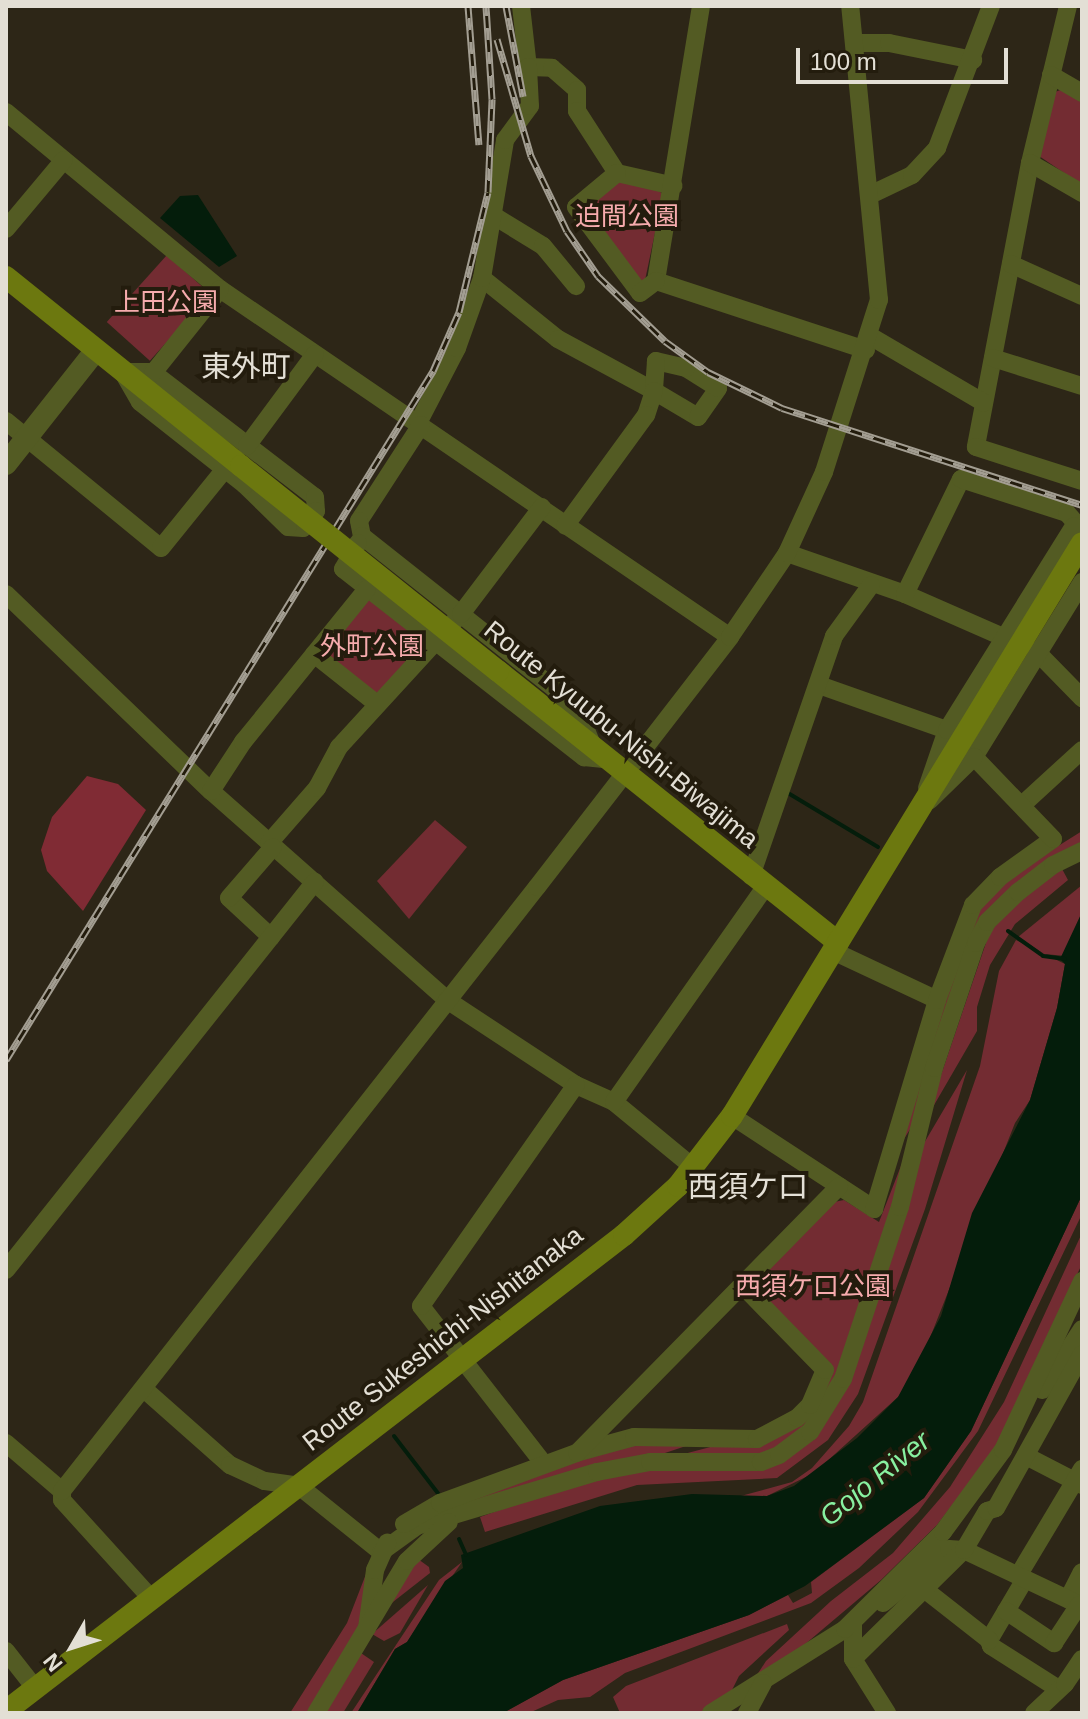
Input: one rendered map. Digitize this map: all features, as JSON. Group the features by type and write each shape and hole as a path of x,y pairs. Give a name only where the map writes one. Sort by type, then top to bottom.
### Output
{"main road":[{"name":"Route Kyuubu-Nishi-Biwajima","path":"6,277 591,742 836,946"},
{"path":"836,946 1035,621 1079,533"},
{"name":"Route Sukeshichi-Nishitanaka","path":"6,1711 150,1597 624,1235 694,1168 732,1116 836,946"}],"street":[{"path":"521,6 530,106 505,140 482,278 457,348 419,424 359,521 362,536 554,688 580,715 591,742"},
{"path":"617,173 576,207 640,293 656,281 674,186 701,6"},
{"path":"150,1597 62,1500 62,1491 447,1000 618,766 730,637 787,553 824,472 868,343 879,300 872,194 850,6"},
{"path":"872,194 912,175 937,148 991,6"},
{"path":"1068,6 1030,163 976,447 1082,481"},
{"path":"854,43 889,43 973,60"},
{"path":"528,67 552,68 577,90 577,111 617,173 674,186"},
{"path":"1051,75 1082,93"},
{"path":"6,112 220,289 730,637"},
{"path":"6,229 64,160"},
{"path":"1030,163 1082,193"},
{"path":"494,216 543,246 576,286"},
{"path":"1011,264 1082,296"},
{"path":"482,278 558,339 654,391 646,415 565,526"},
{"path":"656,281 868,343 984,403"},
{"path":"153,373 220,289"},
{"path":"6,464 96,350"},
{"path":"6,421 161,548 237,460 315,354"},
{"path":"993,358 1082,386"},
{"path":"123,372 153,373 237,460"},
{"path":"905,594 961,479 1067,513 1079,533 1005,638 947,730 923,806"},
{"path":"271,937 229,898 317,788 339,747 461,614 542,507"},
{"path":"362,536 343,569 436,638 584,757 618,766"},
{"path":"787,553 871,585 905,594 1005,638"},
{"path":"923,806 974,757 1036,651 1082,582"},
{"path":"614,1102 758,881 834,636 871,585"},
{"path":"211,791 243,742 367,589"},
{"path":"6,594 211,791 447,1000 576,1085 614,1102 651,1128 694,1168"},
{"path":"1036,651 1082,698"},
{"path":"314,654 377,704"},
{"path":"819,685 947,730"},
{"path":"1022,805 1082,750"},
{"path":"874,1209 937,1000 973,905 1000,877 1053,839 974,757"},
{"path":"650,1462 761,1462 810,1432 843,1379 900,1207 939,1054 987,922 1053,865 1082,851"},
{"path":"6,1270 315,882"},
{"path":"836,946 937,1000"},
{"path":"544,1464 421,1306 576,1085"},
{"path":"732,1116 874,1209"},
{"path":"874,1209 920,1126"},
{"path":"577,1453 839,1186"},
{"path":"711,1713 763,1683 859,1615 943,1532 981,1486 1011,1435 1082,1281"},
{"path":"367,1628 381,1552 418,1515 544,1464 634,1437 757,1439 778,1432 810,1405 825,1370 742,1285"},
{"path":"1025,1404 1039,1394 1082,1329"},
{"path":"853,1659 964,1550 1028,1457 1082,1354"},
{"path":"1065,1387 1082,1396"},
{"path":"144,1389 244,1475 299,1486 381,1552"},
{"path":"964,1550 961,1537 1018,1448 1011,1435"},
{"path":"381,1552 417,1526 451,1520 597,1472 650,1462 723,1439"},
{"path":"6,1443 62,1491"},
{"path":"989,1640 1021,1577 1080,1479 1028,1457"},
{"path":"316,1713 407,1561 451,1520"},
{"path":"859,1615 886,1602 949,1549 964,1550 1076,1603"},
{"path":"1006,1611 1054,1643 1076,1603 1082,1572"},
{"path":"924,1589 989,1640 991,1646 1082,1695"},
{"path":"859,1615 853,1659 881,1710"},
{"path":"6,1651 35,1688"},
{"path":"1034,1713 1082,1659"},
{"path":"747,1713 763,1683"}],"green space":[{"path":"1063,89 1082,100 1082,185 1039,156 1055,92"},
{"name":"迫間公園","path":"618,181 657,188 663,195 644,285 585,205"},
{"name":"上田公園","path":"167,255 210,294 150,361 107,322"},
{"name":"外町公園","path":"369,598 420,638 421,646 379,692 370,694 324,650"},
{"path":"435,820 467,847 409,919 377,881"},
{"path":"1082,831 1082,848 982,920 914,1123 897,1150 969,925 1001,882"},
{"path":"1061,867 1068,880 1015,924 990,965 977,1007 977,1031 926,1119 989,934 1007,909"},
{"path":"1082,885 1082,912 1066,956 1044,954 1018,937"},
{"path":"1016,940 1065,964 1057,1008 1030,1100 1015,1123 918,1368 898,1397 814,1473 767,1496 737,1497 792,1482 812,1468 849,1426 863,1402 980,1066 999,971"},
{"path":"967,1070 925,1209 858,1394 828,1440 777,1478 637,1485 485,1532 480,1517 547,1493 646,1468 761,1467 813,1436 920,1150"},
{"name":"西須ケ口公園","path":"908,1148 895,1204 826,1402 786,1444 760,1456 680,1455 718,1445 760,1444 833,1371 754,1291 754,1282 834,1202 844,1200 879,1222"},
{"path":"1082,1195 1082,1214 978,1431 918,1512 859,1568 811,1603 625,1673 590,1697 558,1700 529,1713 503,1713 563,1680 749,1615 788,1595 793,1603 812,1593 811,1582 924,1498 971,1431"},
{"path":"1082,1233 1082,1264 994,1450 937,1525 881,1580 797,1651 753,1681 766,1661 831,1601 893,1553 950,1487 1004,1402"},
{"path":"704,1440 647,1459 420,1518 573,1461 638,1444"},
{"path":"373,1556 363,1624 310,1713 290,1713 347,1623"},
{"path":"418,1559 429,1567 430,1573 384,1609"},
{"path":"462,1562 407,1642 395,1649 357,1713 351,1713 439,1580"},
{"path":"428,1585 400,1633 384,1641 372,1634"},
{"path":"787,1624 789,1630 739,1676 730,1694 700,1713 620,1713 613,1697 626,1686"},
{"path":"358,1651 374,1662 343,1713 322,1713"}],"shaded area":[{"path":"87,776 118,784 146,810 83,911 47,871 41,850 52,817"}],"water":[{"path":"198,195 237,256 219,267 160,218 180,196"},
{"name":"Gojo River","path":"1082,912 1082,1195 971,1431 924,1498 805,1586 749,1615 563,1680 503,1713 357,1713 395,1649 407,1642 445,1581 463,1568 461,1555 600,1506 692,1494 767,1496 794,1486 857,1438 898,1397 941,1316 972,1213 1030,1100 1057,1008 1065,964 1060,959"}],"waterway":[{"path":"788,793 878,847"},
{"path":"1008,931 1043,956 1065,959"},
{"path":"394,1436 440,1496"},
{"path":"459,1539 466,1555"}],"railway":[{"path":"468,6 479,145"},
{"path":"6,1060 433,371 459,312 488,192 492,99 486,6"},
{"path":"506,6 523,96"},
{"path":"497,39 531,156 567,231 598,276 665,341 708,372 782,408 1082,505"}],"district":[{"name":"東外町","path":"246,367"},
{"name":"西須ケ口","path":"748,1187"}]}
